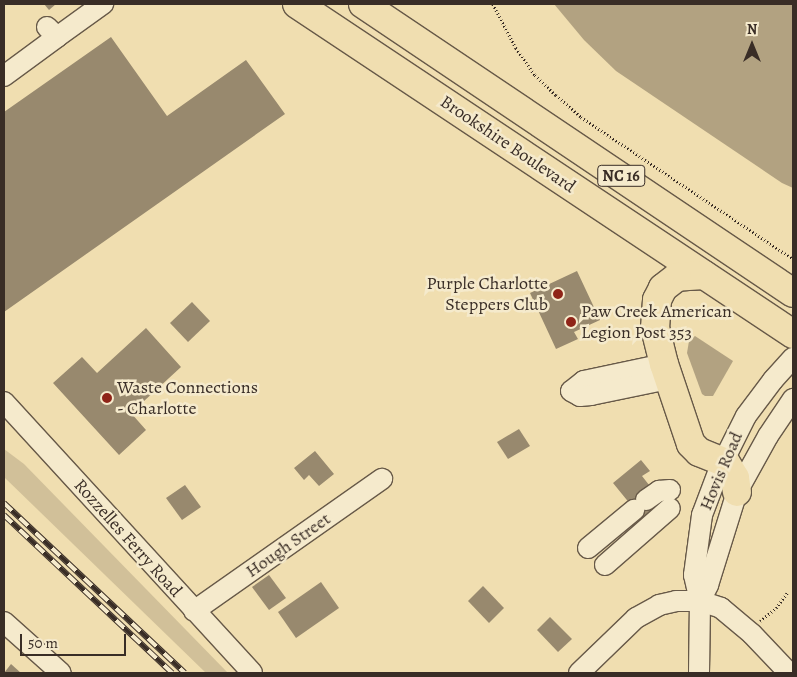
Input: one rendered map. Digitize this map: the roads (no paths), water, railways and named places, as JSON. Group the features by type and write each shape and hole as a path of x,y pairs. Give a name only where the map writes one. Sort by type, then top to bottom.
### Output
{"highway":[{"name":"Brookshire Boulevard","path":"297,4 793,334"},
{"name":"Brookshire Boulevard","path":"363,4 793,293"},
{"path":"704,275 677,277 668,284 660,294 654,318 666,372 691,444 700,452 723,461 732,470 737,492"}],"street":[{"path":"4,76 52,32 103,4"},
{"name":"Hovis Road","path":"699,673 700,602 694,575 698,534 708,497 723,461 746,416 769,385 793,358"},
{"name":"Hovis Road","path":"700,602 708,585 737,492 763,444 793,400"},
{"name":"Rozzelles Ferry Road","path":"4,402 252,673"},
{"name":"Hough Street","path":"194,611 382,479"},
{"path":"653,506 596,556 653,506"},
{"path":"579,673 643,613 674,601 713,604 752,634 789,673"},
{"path":"4,622 61,673"}],"railway":[{"path":"4,503 185,673"},
{"path":"4,515 172,673"}],"place":[{"name":"Purple Charlotte Steppers Club","path":"558,294"},
{"name":"Paw Creek American Legion Post 353","path":"571,322"},
{"name":"Waste Connections - Charlotte","path":"107,398"}]}
